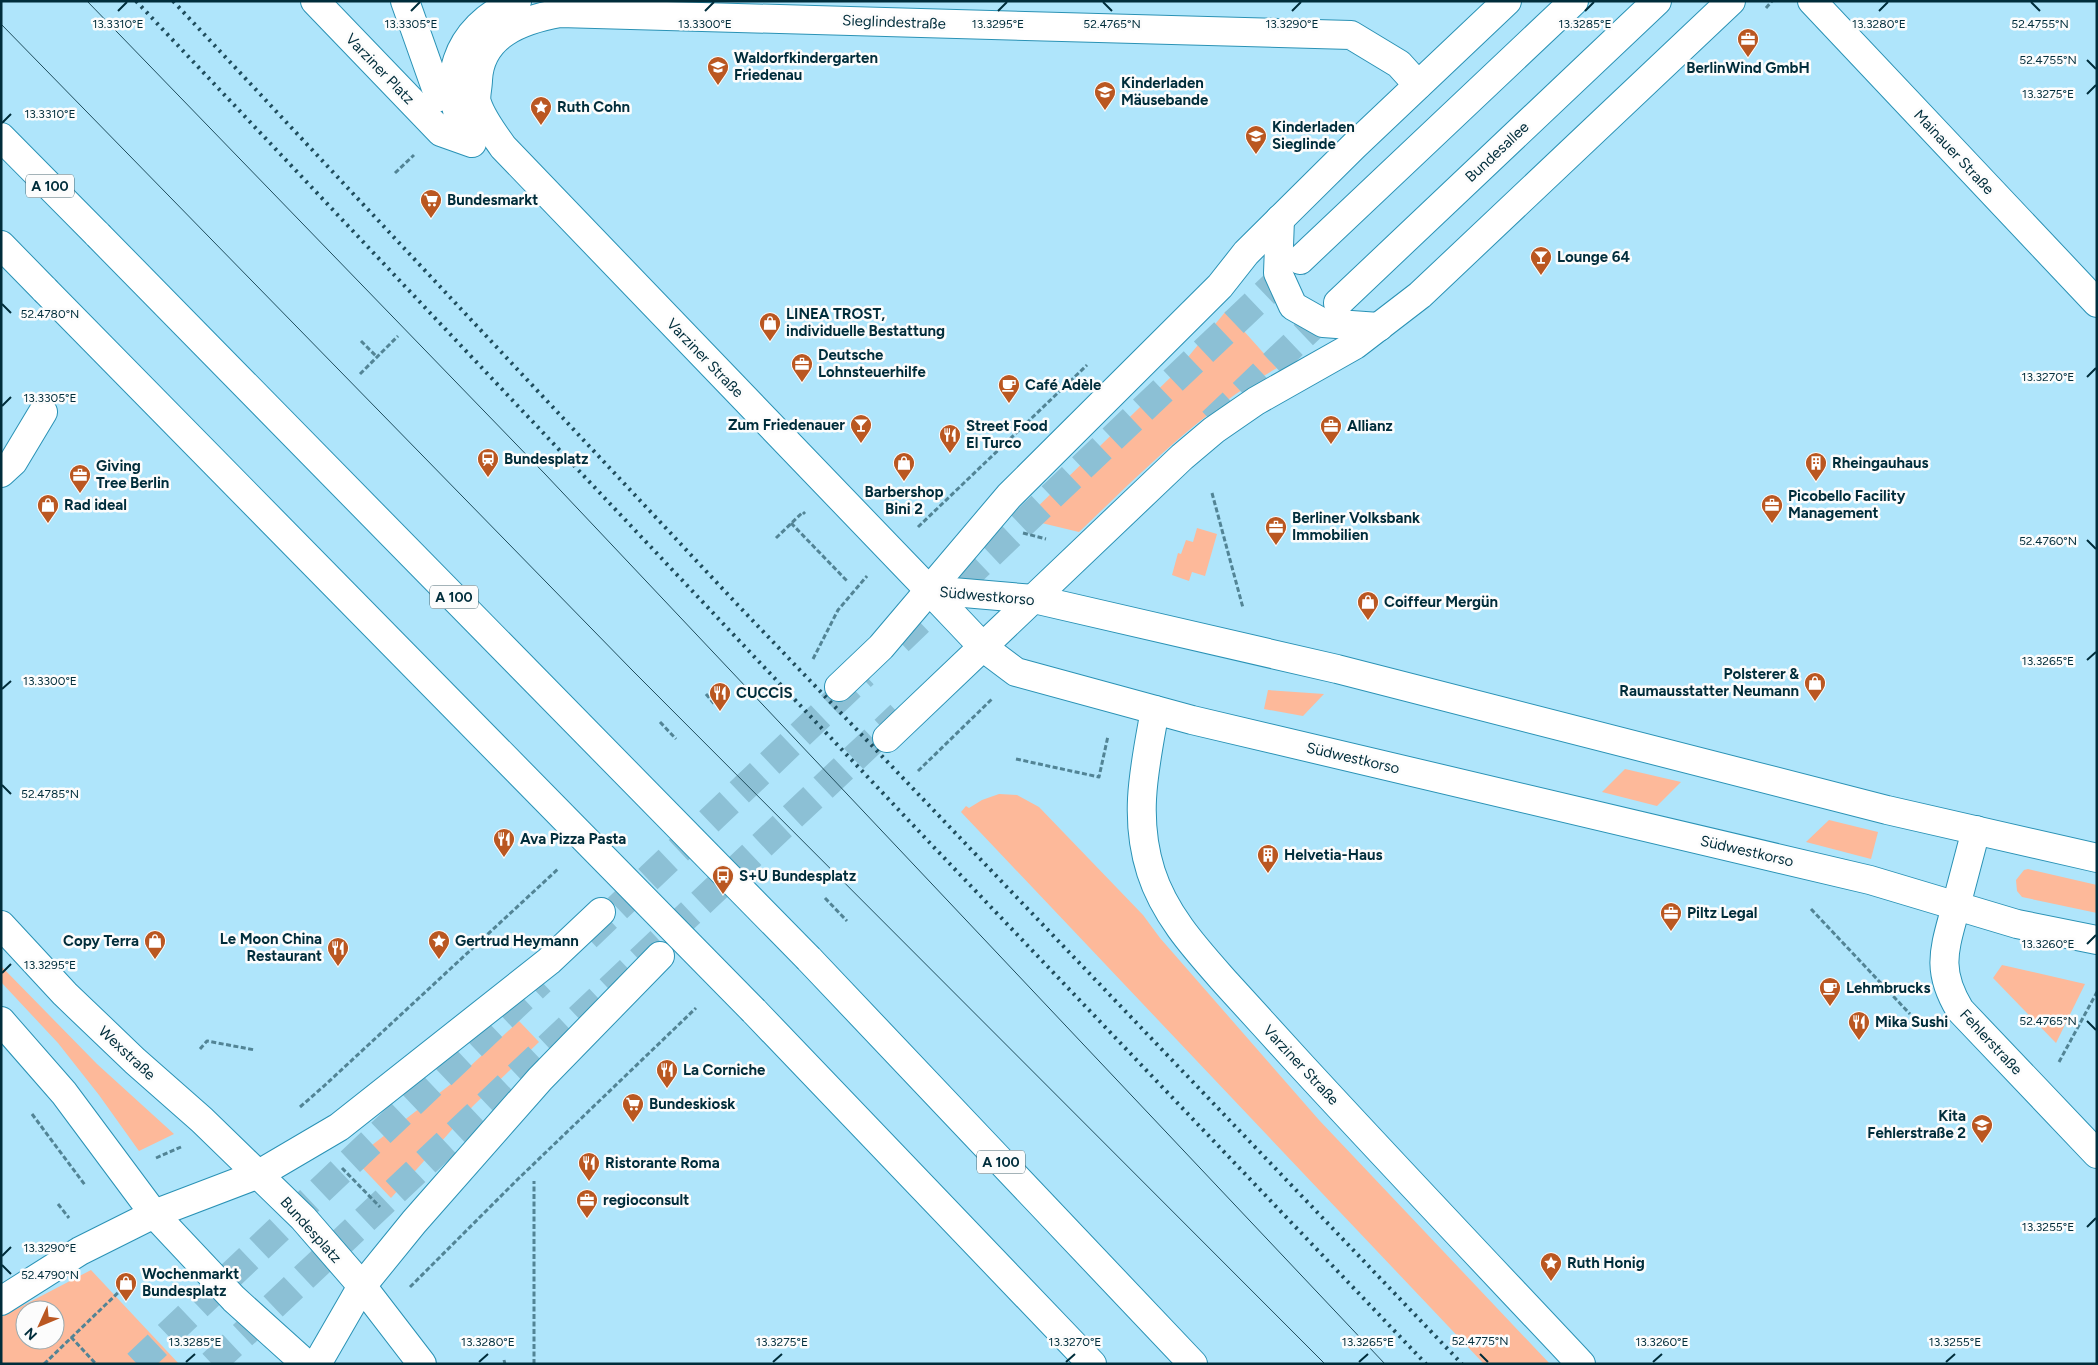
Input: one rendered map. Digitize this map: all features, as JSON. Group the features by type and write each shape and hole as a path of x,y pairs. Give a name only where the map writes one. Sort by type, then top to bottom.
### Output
{"main road":[{"name":"Varziner Platz","path":"315,1 440,132 472,143 460,121 453,90 453,72 459,53 469,37 485,22 499,11 517,1"},
{"name":"Varziner Platz","path":"405,1 440,98"},
{"name":"Varziner Platz","path":"447,134 440,98 438,69 447,42 465,18 485,1"},
{"path":"839,687 881,647 1009,496 1220,286 1246,253 1507,1"},
{"path":"1300,260 1574,1"},
{"name":"Bundesallee","path":"1338,303 1657,1"},
{"path":"888,738 1182,457 1214,430 1256,401 1333,358 1379,328 1420,295 1731,1"},
{"name":"Mainauer Straße","path":"1812,1 2097,303"},
{"name":"Sieglindestraße","path":"503,147 477,102 478,72 488,47 509,29 538,17 560,13 1351,35 1399,64 1418,85"},
{"name":"A 100","path":"1,137 809,959 1193,1364"},
{"name":"Varziner Straße","path":"503,147 929,590"},
{"path":"1280,220 1278,274 1292,306 1323,323 1379,328"},
{"path":"1,246 754,1011 1092,1364"},
{"path":"1,474 13,462 43,412"},
{"name":"Südwestkorso","path":"929,590 1034,599 1337,670 1887,810 2097,858"},
{"name":"Südwestkorso","path":"929,590 984,648 1016,672 1155,710 1870,880 2017,924 2097,940"},
{"name":"Varziner Straße","path":"1155,710 1140,809 1143,842 1151,873 1167,910 1213,968 1273,1034 1581,1364"},
{"name":"Fehlerstraße","path":"1976,830 1944,953 1944,973 1950,994 1960,1010 2097,1154"},
{"path":"1,1301 80,1251 154,1214 259,1174 339,1127 549,961 601,912"},
{"name":"Wexstraße","path":"1,925 72,1001 259,1174"},
{"path":"317,1364 362,1286 414,1222 540,1080 660,956"},
{"path":"1,1021 64,1093 154,1214 234,1299 306,1364"},
{"name":"Bundesplatz","path":"259,1174 303,1218 362,1286 422,1364"}],"path":[{"path":"395,173 415,154"},
{"path":"360,374 398,336"},
{"path":"361,341 377,357"},
{"path":"1212,492 1243,608"},
{"path":"776,538 803,512 810,519"},
{"path":"791,523 848,582"},
{"path":"1022,533 1049,540"},
{"path":"812,659 838,610 874,569"},
{"path":"706,694 715,705"},
{"path":"918,771 988,705"},
{"path":"660,722 676,739"},
{"path":"1016,759 1099,777 1108,736"},
{"path":"303,1104 332,1080 558,868"},
{"path":"825,898 847,922"},
{"path":"1811,909 1910,1014"},
{"path":"2059,1063 2097,992"},
{"path":"444,1253 516,1180 696,1008"},
{"path":"200,1049 207,1041 255,1050"},
{"path":"32,1113 81,1179"},
{"path":"155,1158 187,1144"},
{"path":"342,1168 382,1209"},
{"path":"534,1182 534,1364"},
{"path":"58,1204 69,1218"},
{"path":"44,1364 126,1285"},
{"path":"71,1337 96,1364"}],"shaded area":[{"path":"1226,311 1277,368 1249,385 1197,423 1149,465 1079,532 1025,519 1174,374"},
{"path":"1197,528 1217,534 1205,576 1192,572 1189,581 1172,575 1178,553 1181,554 1186,540 1193,542"},
{"path":"1268,690 1324,694 1303,716 1264,709"},
{"path":"1625,769 1681,782 1657,806 1602,792"},
{"path":"999,794 1017,795 1039,807 1143,915 1160,938 1319,1120 1550,1364 1484,1364 961,812 966,806 969,808 982,800"},
{"path":"1829,820 1878,832 1871,859 1806,842"},
{"path":"2028,869 2097,885 2097,913 2022,897 2017,891 2016,880 2024,870"},
{"path":"2002,965 2085,984 2056,1043 1993,978"},
{"path":"1,966 97,1064 174,1134 139,1151 99,1095 58,1043 1,982"},
{"path":"519,1021 539,1042 473,1106 391,1198 354,1159 451,1084"},
{"name":"Wochenmarkt Bundesplatz","path":"91,1270 179,1364 1,1364 1,1317 15,1310 15,1350 65,1350 65,1300 34,1300"}],"tunnel":[{"path":"899,641 1297,263"},
{"path":"1212,422 1335,305"},
{"path":"587,937 864,674"},
{"path":"212,1364 900,715"},
{"path":"137,1364 541,981"}],"tram line":[{"path":"87,1 545,474 1385,1364"},
{"path":"1,24 632,670 1325,1364"}],"railway":[{"path":"136,1 929,842 1426,1364"},
{"path":"173,1 734,601 1462,1364"}],"place":[{"name":"BerlinWind GmbH","path":"1748,58"},
{"name":"Waldorfkindergarten Friedenau","path":"718,86"},
{"name":"Kinderladen Mäusebande","path":"1105,111"},
{"name":"Ruth Cohn","path":"541,126"},
{"name":"Kinderladen Sieglinde","path":"1256,155"},
{"name":"Bundesmarkt","path":"431,219"},
{"name":"Lounge 64","path":"1541,276"},
{"name":"LINEA TROST, individuelle Bestattung","path":"770,342"},
{"name":"Deutsche Lohnsteuerhilfe","path":"802,383"},
{"name":"Café Adèle","path":"1009,404"},
{"name":"Zum Friedenauer","path":"861,444"},
{"name":"Allianz","path":"1331,445"},
{"name":"Street Food El Turco","path":"950,454"},
{"name":"Bundesplatz","path":"488,478"},
{"name":"Barbershop Bini 2","path":"904,482"},
{"name":"Rheingauhaus","path":"1816,482"},
{"name":"Giving Tree Berlin","path":"80,494"},
{"name":"Rad ideal","path":"48,524"},
{"name":"Picobello Facility Management","path":"1772,524"},
{"name":"Berliner Volksbank Immobilien","path":"1276,546"},
{"name":"Coiffeur Mergün","path":"1368,621"},
{"name":"Polsterer & Raumausstatter Neumann","path":"1815,702"},
{"name":"CUCCIS","path":"720,712"},
{"name":"Ava Pizza Pasta","path":"504,858"},
{"name":"Helvetia-Haus","path":"1268,874"},
{"name":"S+U Bundesplatz","path":"723,895"},
{"name":"Piltz Legal","path":"1671,932"},
{"name":"Copy Terra","path":"155,960"},
{"name":"Gertrud Heymann","path":"439,960"},
{"name":"Le Moon China Restaurant","path":"338,967"},
{"name":"Lehmbrucks","path":"1830,1007"},
{"name":"Mika Sushi","path":"1859,1041"},
{"name":"La Corniche","path":"667,1089"},
{"name":"Bundeskiosk","path":"633,1123"},
{"name":"Kita Fehlerstraße 2","path":"1982,1144"},
{"name":"Ristorante Roma","path":"589,1182"},
{"name":"regioconsult","path":"587,1219"},
{"name":"Ruth Honig","path":"1551,1282"},
{"name":"Wochenmarkt Bundesplatz","path":"126,1302"}]}
